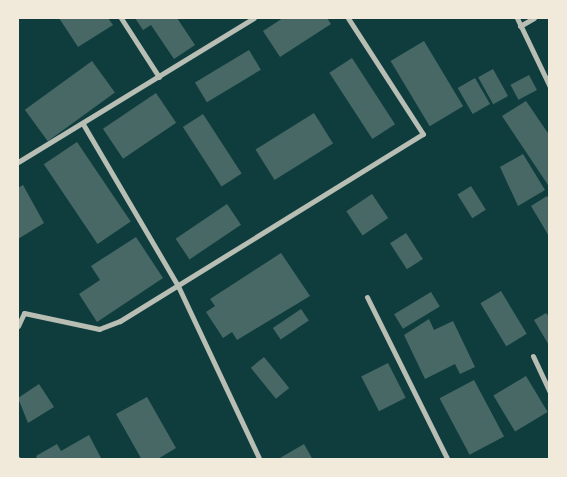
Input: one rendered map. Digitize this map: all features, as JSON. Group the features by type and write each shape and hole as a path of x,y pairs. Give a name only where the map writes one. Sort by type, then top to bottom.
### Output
{"street":[{"path":"121,18 159,78"},
{"path":"18,162 159,78 254,18"},
{"path":"18,309 24,313 99,329 178,286 423,134 348,18"},
{"path":"517,18 550,88"},
{"path":"520,26 534,18"},
{"path":"83,124 178,286 260,460"},
{"path":"367,297 448,460"},
{"path":"18,326 24,313"},
{"path":"533,356 550,392"}],"building":[{"path":"59,18 108,18 113,25 78,47"},
{"path":"135,18 177,18 195,45 174,59 151,25 143,30"},
{"path":"283,18 327,18 331,24 280,57 263,31"},
{"path":"424,41 463,106 430,126 391,61"},
{"path":"249,50 261,70 207,102 195,82"},
{"path":"352,58 395,124 372,139 329,73"},
{"path":"92,61 115,93 48,141 25,110"},
{"path":"493,69 508,96 493,104 478,77"},
{"path":"529,75 537,90 518,100 510,85"},
{"path":"475,78 490,104 473,114 458,88"},
{"path":"156,93 176,123 123,159 103,129"},
{"path":"526,101 550,136 550,188 502,116"},
{"path":"314,113 333,144 275,180 255,150"},
{"path":"203,114 242,174 222,187 183,127"},
{"path":"77,142 131,222 98,244 44,164"},
{"path":"523,154 545,190 518,206 500,167"},
{"path":"23,185 44,223 18,239 18,188"},
{"path":"471,186 486,210 472,218 457,194"},
{"path":"372,194 388,218 363,235 346,211"},
{"path":"547,196 550,200 550,238 531,206"},
{"path":"227,204 241,225 190,259 176,239"},
{"path":"406,233 423,259 407,269 390,243"},
{"path":"136,237 163,278 97,322 79,294 100,280 91,266"},
{"path":"281,253 310,296 237,340 232,332 223,338 206,312 215,306 210,299"},
{"path":"501,291 527,334 506,346 480,303"},
{"path":"431,292 440,307 403,329 394,314"},
{"path":"301,309 309,321 281,340 273,328"},
{"path":"546,313 550,318 550,347 534,320"},
{"path":"429,319 434,330 453,321 475,367 460,374 455,364 425,379 404,335"},
{"path":"264,357 289,388 276,399 251,368"},
{"path":"388,363 406,398 379,411 361,377"},
{"path":"526,376 548,412 515,432 493,396"},
{"path":"474,380 504,437 470,455 440,398"},
{"path":"39,384 54,407 28,423 18,398"},
{"path":"147,397 176,448 156,460 142,460 116,414"},
{"path":"89,435 102,460 38,460 36,456 57,444 61,451"},
{"path":"304,444 313,460 281,460 280,458"}]}
